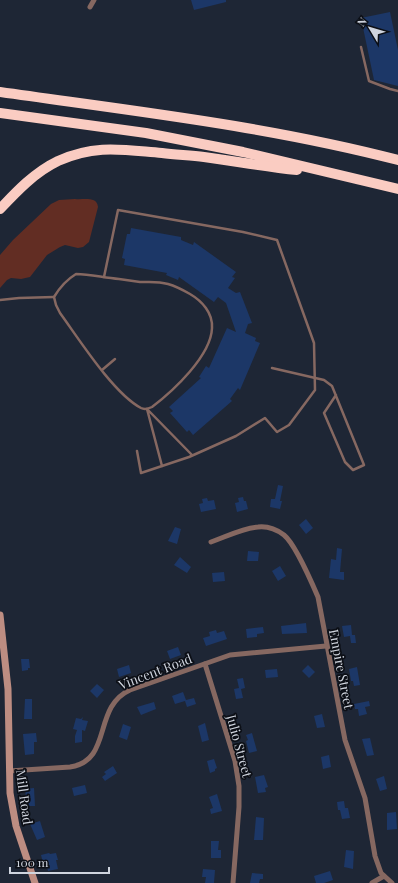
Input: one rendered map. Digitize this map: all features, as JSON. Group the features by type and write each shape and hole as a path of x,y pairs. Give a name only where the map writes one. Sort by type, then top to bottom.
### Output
{"highway":[{"path":"0,92 194,119 291,136 398,160"},
{"path":"0,113 146,133 243,152 398,189"},
{"path":"0,209 27,181 46,168 69,157 103,149 124,149 203,157 295,170 339,174"}],"main road":[{"name":"Mill Road","path":"0,615 8,694 10,792 14,816 35,883"}],"street":[{"path":"90,7 94,0"},
{"name":"Empire Street","path":"211,542 244,530 257,527 270,528 284,535 311,582 318,597 326,646 345,740 365,798 375,856 384,876 392,883"},
{"name":"Vincent Road","path":"9,771 70,767 81,764 91,756 97,748 110,709 119,697 130,690 237,654 326,646"},
{"name":"Julio Street","path":"205,664 235,761 239,786 239,807 233,883"},
{"path":"372,883 384,876"}],"lane":[{"path":"361,47 369,81 398,91"},
{"path":"104,277 118,210 243,232 277,240 314,343 315,390 289,425 277,432 265,418 236,436 192,455 140,473 137,451"},
{"path":"147,410 180,383 201,356 208,342 212,328 211,318 206,306 196,298 170,284 141,282 87,274 76,274 68,278 54,297 60,313 112,383 127,398 141,408 147,410 192,455"},
{"path":"0,300 54,297"},
{"path":"102,370 115,359"},
{"path":"272,368 314,377 324,380 332,386 336,395 364,464 353,470 345,462 324,413 336,395"},
{"path":"147,410 162,466"}],"shaded area":[{"path":"59,200 93,200 98,207 89,242 83,247 78,248 65,245 60,247 47,255 30,277 21,279 11,278 7,280 0,288 0,255 13,240 51,204"}],"building":[{"path":"191,0 226,0 226,2 194,10"},
{"path":"390,12 398,50 398,86 374,80 361,18"},
{"path":"131,228 181,237 181,240 193,245 194,242 236,272 232,277 235,278 228,288 236,293 240,292 252,323 248,324 245,333 256,338 255,341 260,343 240,390 238,388 230,399 232,401 193,435 189,430 187,432 170,413 173,411 169,407 201,378 199,377 206,366 209,368 227,328 236,332 226,303 218,297 214,302 179,277 178,280 166,275 167,273 124,265 125,259 122,258 127,234 130,234"},
{"path":"278,485 283,486 280,509 270,507 271,499 275,499"},
{"path":"243,497 244,501 246,501 248,509 237,512 235,503 239,502 238,498"},
{"path":"207,498 208,501 214,500 216,509 201,512 199,504 203,503 202,499"},
{"path":"306,519 313,528 306,534 299,525"},
{"path":"175,527 181,529 177,544 168,541"},
{"path":"337,548 342,549 340,572 344,572 344,580 329,578 331,559 336,560"},
{"path":"248,551 259,552 258,561 247,561"},
{"path":"180,557 191,567 187,573 174,565"},
{"path":"280,566 286,576 278,581 272,571"},
{"path":"224,572 225,581 213,582 212,573"},
{"path":"306,623 307,633 282,634 281,626"},
{"path":"351,625 352,635 355,635 356,643 351,643 350,636 344,637 342,626"},
{"path":"263,627 264,633 257,634 257,637 247,638 246,629"},
{"path":"216,630 217,633 224,631 227,639 206,646 203,638 210,636 209,632"},
{"path":"178,647 181,655 170,659 167,651"},
{"path":"21,659 29,659 30,668 28,668 28,670 22,671"},
{"path":"129,665 131,673 119,677 117,669"},
{"path":"308,665 315,672 309,678 302,671"},
{"path":"357,667 360,685 354,686 353,681 351,681 349,669"},
{"path":"277,669 278,677 266,678 265,670"},
{"path":"243,678 245,688 241,689 243,698 236,699 234,689 239,688 237,679"},
{"path":"97,684 104,690 97,698 90,691"},
{"path":"183,692 186,700 194,698 196,704 187,707 185,701 175,704 172,696"},
{"path":"25,699 32,699 32,719 24,719"},
{"path":"369,701 370,706 365,707 367,714 359,716 358,709 355,709 354,704"},
{"path":"154,702 156,709 141,715 137,707"},
{"path":"322,714 325,727 317,728 314,716"},
{"path":"83,717 82,720 88,721 85,731 82,730 82,742 75,743 77,730 73,729 76,718 81,719"},
{"path":"205,723 209,740 202,742 198,726"},
{"path":"123,724 131,727 127,740 119,737"},
{"path":"36,733 37,742 34,742 34,754 25,755 23,734"},
{"path":"252,733 257,751 249,753 246,735"},
{"path":"370,738 374,755 367,756 362,739"},
{"path":"329,755 331,767 323,769 321,757"},
{"path":"214,759 217,768 215,771 210,773 207,761"},
{"path":"113,766 117,773 105,781 102,777 106,774 104,772"},
{"path":"264,775 268,787 265,788 266,792 258,793 255,777"},
{"path":"384,776 387,789 380,791 376,779"},
{"path":"85,785 87,793 74,796 72,788"},
{"path":"34,788 35,806 27,806 25,789"},
{"path":"217,794 222,811 211,814 210,809 213,808 209,797"},
{"path":"344,801 345,808 348,808 350,818 342,819 340,810 338,810 337,802"},
{"path":"396,812 397,829 387,830 387,813"},
{"path":"256,817 264,818 263,840 254,840"},
{"path":"40,821 45,837 37,840 30,824"},
{"path":"211,841 219,841 218,850 221,850 221,858 211,858"},
{"path":"346,850 354,851 353,869 344,867"},
{"path":"56,853 58,869 48,871 47,866 44,867 41,855"},
{"path":"203,869 215,870 214,883 205,883 206,877 202,877"},
{"path":"330,871 333,880 324,883 316,883 314,876"},
{"path":"252,873 263,874 263,879 260,879 259,883 250,883"}]}
